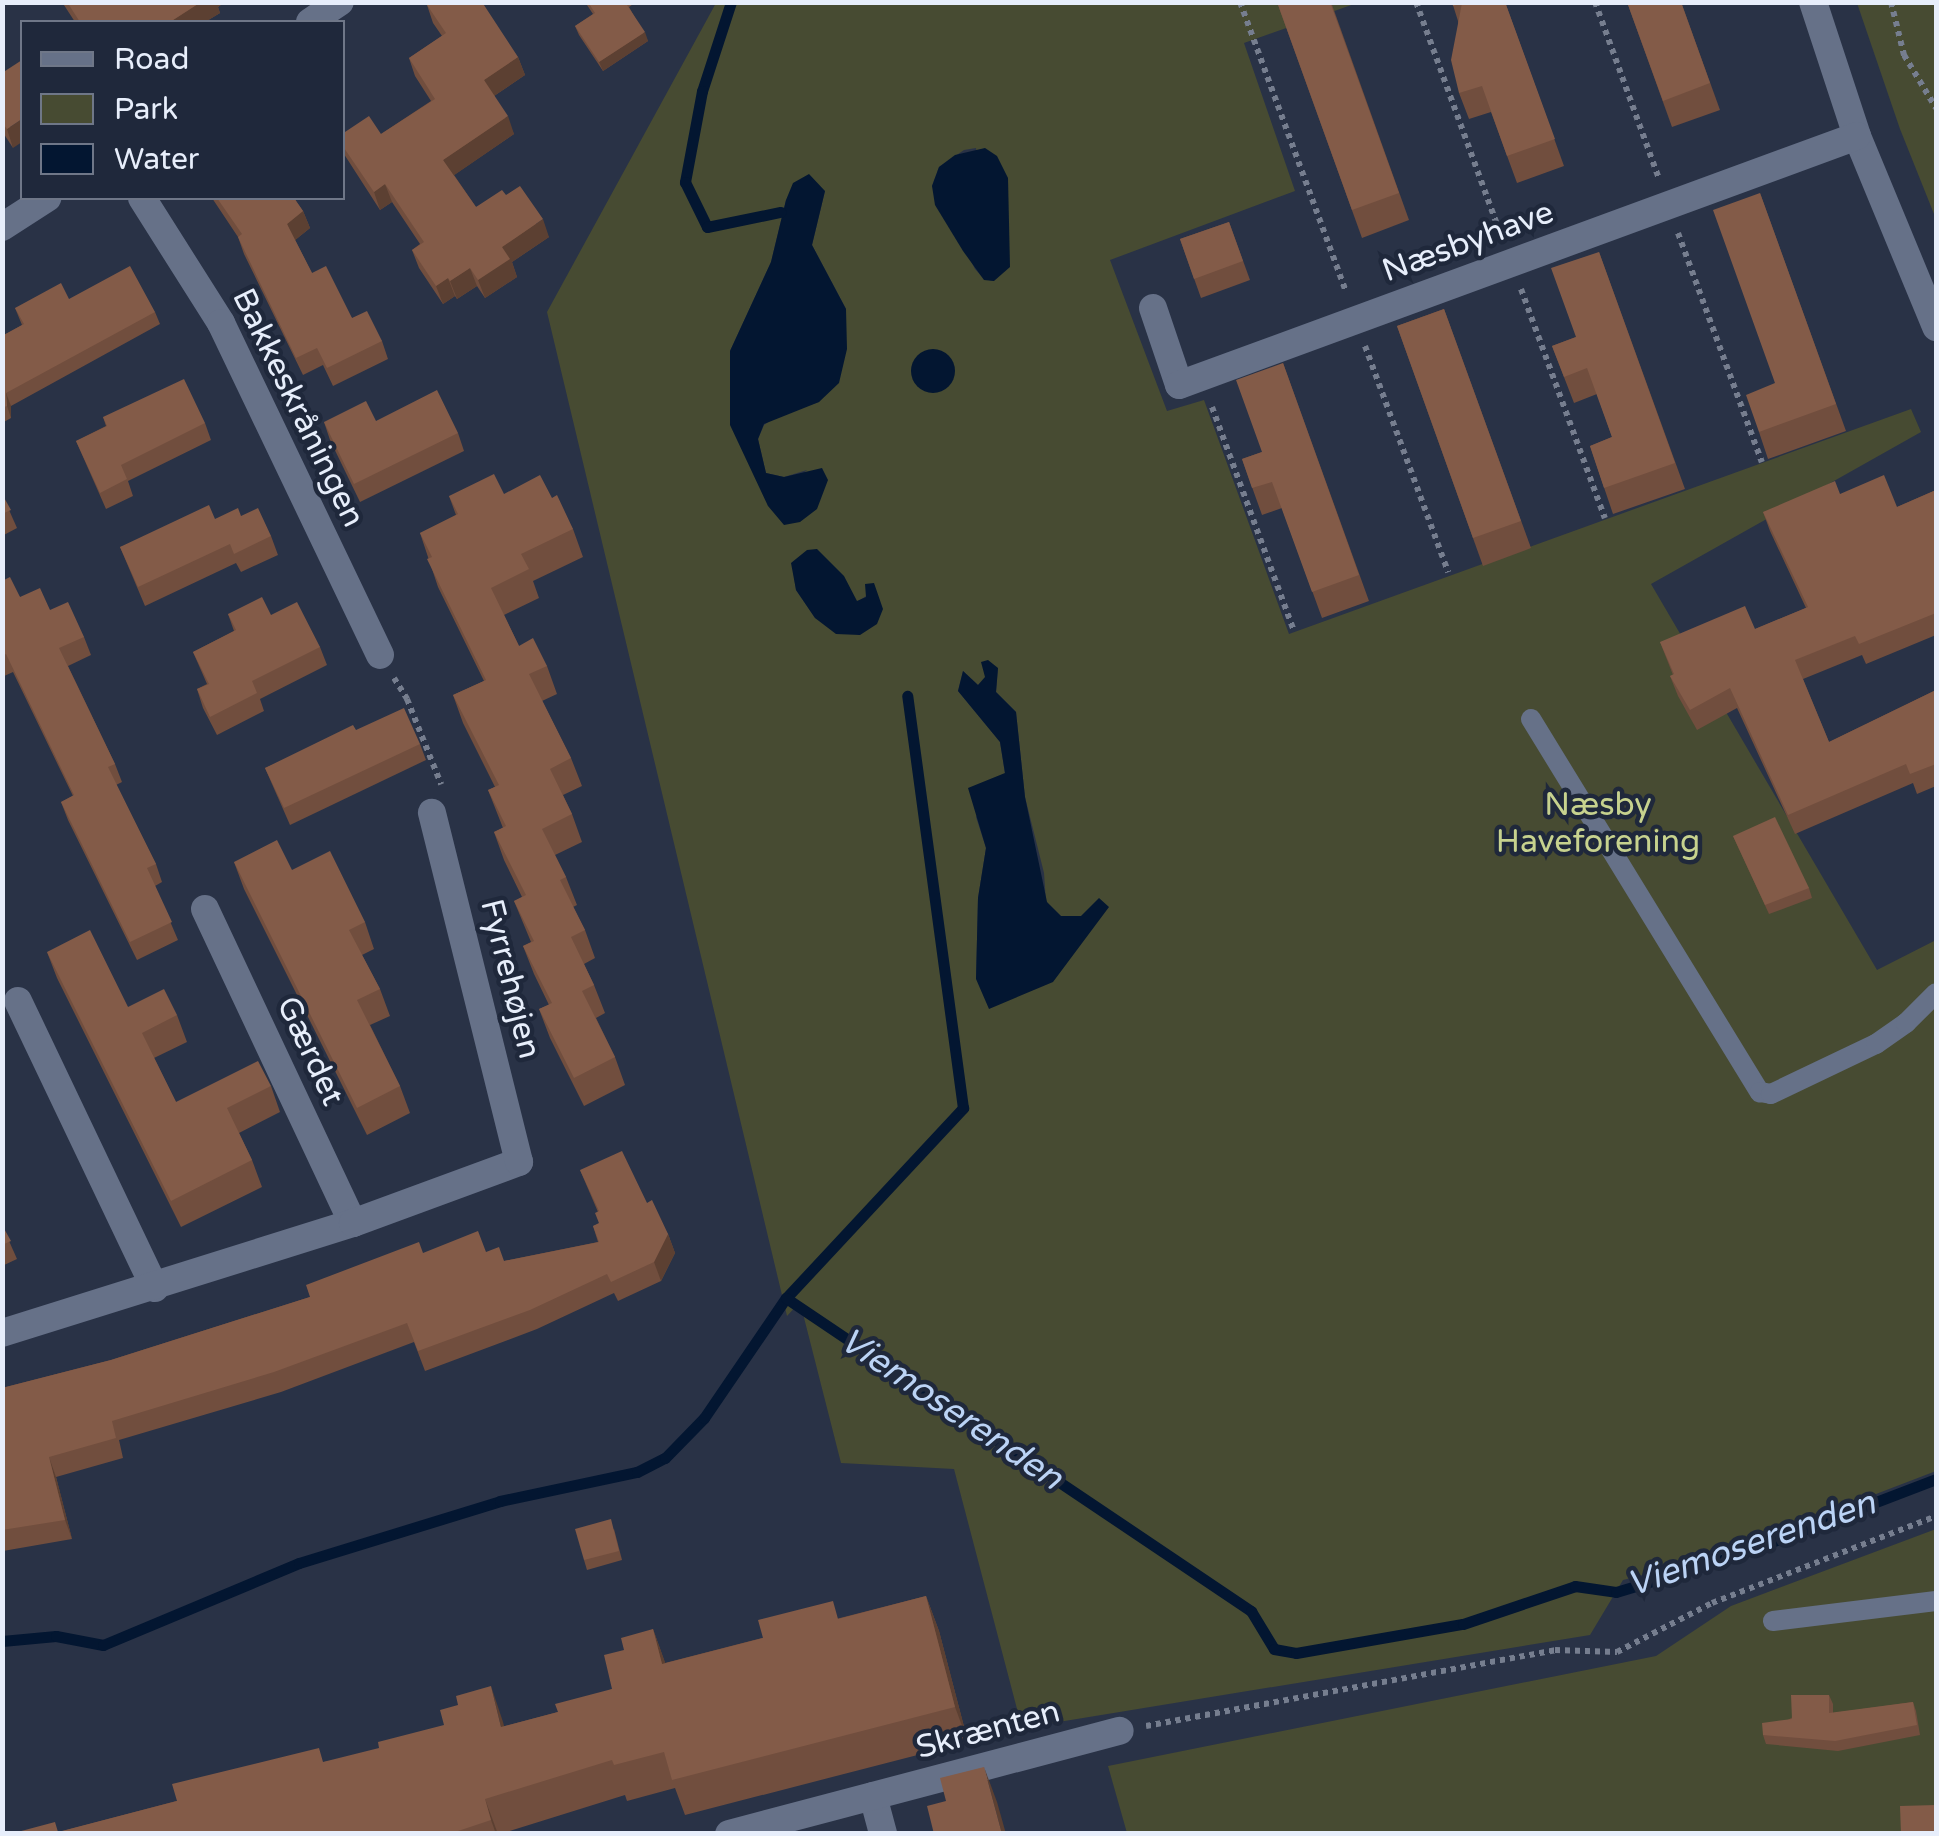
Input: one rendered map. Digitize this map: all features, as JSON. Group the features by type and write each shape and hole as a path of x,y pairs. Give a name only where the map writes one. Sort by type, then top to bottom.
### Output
{"street":[{"path":"313,20 340,2"},
{"path":"1813,2 1857,136 1936,328"},
{"name":"Næsbyhave","path":"1201,377 1857,136"},
{"path":"2,228 44,200"},
{"name":"Bakkeskråningen","path":"143,200 221,323 380,656"},
{"path":"1154,308 1179,385 1201,377"},
{"name":"Fyrrehøjen","path":"353,1223 519,1162 432,814"},
{"name":"Gærdet","path":"205,909 353,1223"},
{"path":"18,1002 155,1288"},
{"path":"2,1332 155,1288 353,1223"},
{"name":"Skrænten","path":"729,1834 1120,1731"},
{"path":"873,1796 883,1834"}],"lane":[{"path":"1530,719 1760,1092 1770,1094 1876,1044 1906,1024 1936,993"},
{"path":"1773,1621 1936,1601"}],"path":[{"path":"1891,2 1904,55 1936,108"},
{"path":"1201,377 1294,631"},
{"path":"380,656 407,699 442,782 432,814"},
{"path":"1120,1731 1555,1650 1617,1652 1712,1603 1936,1516"}],"green space":[{"name":"Næsby Haveforening","path":"716,3 1357,3 1244,43 1295,191 1110,260 1167,411 1204,400 1289,634 1911,409 1921,432 1651,584 1877,970 1936,940 1936,1471 1704,1560 1623,1580 1590,1635 1022,1728 954,1469 841,1463 800,1302 787,1316 547,312","holes":["976,148 994,281 984,279 975,269 932,186 939,167 964,150","825,191 812,245 846,309 819,402 777,416 764,425 758,439 766,473 784,477 807,470 768,506 730,351 771,262 786,200","792,563 857,602 866,596 860,635 815,618 796,590","998,668 996,692 1016,712 1025,797 1044,873 1046,902 1061,916 1081,916 976,979 978,898 986,848 976,817 1005,774 1000,742 958,691 963,671 978,685"]},
{"path":"1857,3 1936,3 1936,219 1900,129"},
{"path":"1936,1529 1936,1833 1127,1833 1108,1766 1656,1656 1731,1606"}],"water":[{"path":"985,148 997,156 1008,178 1010,267 994,281 984,280 963,251 935,205 932,186 939,167 955,155"},
{"path":"809,174 825,191 812,245 846,309 847,349 839,383 819,402 764,424 758,439 766,473 784,477 822,468 828,480 817,509 800,522 784,525 768,506 730,425 730,351 771,262 793,183"},
{"path":"933,349 949,355 955,371 949,387 933,393 917,387 911,371 917,355"},
{"path":"817,549 844,576 857,601 866,597 865,584 874,583 883,609 877,624 860,635 836,634 815,618 796,590 791,563 807,550"},
{"path":"988,660 998,668 996,692 1016,712 1025,797 1047,902 1061,916 1081,916 1099,898 1109,907 1053,982 989,1009 976,979 978,898 986,848 968,788 1005,773 1000,742 958,691 963,671 978,685 985,677 981,662"}],"building":[{"path":"67,2 201,2 173,20 79,20"},
{"path":"482,2 518,57 484,80 508,116 443,160 476,207 502,190 506,195 520,186 543,219 502,247 510,259 478,280 470,268 436,286 412,250 424,242 385,184 374,192 345,149 345,132 369,116 381,134 435,99 409,58 446,33 427,5"},
{"path":"588,2 625,2 645,32 599,62 575,26 595,13"},
{"path":"1277,2 1330,2 1399,193 1352,210"},
{"path":"1452,2 1505,2 1555,139 1507,156 1482,86 1459,93 1451,60 1462,3 1453,6"},
{"path":"1627,2 1681,2 1710,83 1663,101"},
{"path":"20,61 20,120 7,129 2,123 2,73"},
{"path":"1760,193 1836,404 1759,432 1746,395 1775,383 1713,210"},
{"path":"218,200 295,200 303,211 287,224 312,273 326,266 352,318 367,311 382,341 327,368 317,348 296,358 238,237 242,234"},
{"path":"1229,222 1243,261 1194,279 1180,239"},
{"path":"1599,252 1675,463 1604,488 1590,446 1612,437 1587,368 1564,377 1552,346 1576,337 1551,268"},
{"path":"130,266 155,312 6,393 7,406 2,408 2,336 24,324 15,308 61,283 69,299"},
{"path":"1444,309 1521,521 1473,538 1397,326"},
{"path":"1283,363 1359,575 1312,592 1272,482 1252,488 1242,459 1262,452 1236,380"},
{"path":"184,379 205,423 121,465 127,479 100,493 76,441 107,426 103,417"},
{"path":"437,390 458,433 354,484 324,422 366,401 376,421"},
{"path":"494,474 504,494 540,475 552,498 557,495 573,529 521,554 529,569 491,588 519,646 533,638 547,666 529,674 571,758 550,769 572,814 542,829 566,877 560,880 585,930 571,937 594,985 582,991 615,1057 574,1078 539,1009 552,1003 523,946 534,941 514,901 526,895 494,832 506,826 488,790 499,785 453,695 486,680 427,559 432,557 420,533 458,514 449,496"},
{"path":"1884,475 1897,507 1936,490 1936,613 1859,644 1855,636 1795,660 1829,742 1936,690 1936,764 1910,774 1906,764 1788,815 1730,688 1690,710 1670,676 1674,674 1660,642 1745,606 1755,629 1808,607 1763,512 1835,481 1840,494"},
{"path":"2,494 11,510 2,514"},
{"path":"209,505 215,519 238,508 241,516 258,508 271,536 234,554 230,544 138,587 120,547"},
{"path":"10,577 20,597 40,588 50,610 68,602 84,637 59,648 115,764 108,767 156,864 147,868 172,922 130,942 61,802 74,795 6,654 2,656 2,581"},
{"path":"262,597 271,615 297,602 320,647 252,681 257,693 210,717 197,689 209,684 193,652 236,630 228,614"},
{"path":"404,708 420,744 284,808 265,768 353,725 356,730"},
{"path":"1775,817 1809,888 1765,905 1733,836"},
{"path":"277,840 292,870 330,851 365,922 349,930 380,989 357,1000 400,1086 357,1108 234,862"},
{"path":"90,930 128,1007 164,989 177,1015 142,1033 176,1102 258,1061 271,1086 227,1108 252,1160 171,1201 47,952"},
{"path":"622,1151 647,1203 652,1200 668,1234 654,1262 611,1282 607,1274 530,1310 418,1351 407,1323 274,1372 112,1421 116,1438 49,1457 65,1520 2,1530 2,1388 111,1360 310,1297 306,1285 419,1242 423,1253 478,1231 486,1252 499,1247 504,1261 599,1242 593,1226 599,1223 595,1213 599,1211 580,1170"},
{"path":"2,1225 11,1241 2,1245"},
{"path":"611,1519 619,1551 584,1560 575,1529"},
{"path":"926,1596 955,1707 672,1780 664,1752 614,1765 612,1760 485,1799 491,1820 449,1834 10,1834 55,1822 58,1832 177,1801 172,1784 319,1748 323,1762 379,1748 378,1742 444,1725 440,1710 458,1705 456,1696 491,1686 501,1727 558,1712 555,1704 612,1689 604,1655 624,1650 621,1638 653,1629 662,1664 763,1638 758,1620 833,1601 838,1619"},
{"path":"1791,1695 1829,1695 1829,1713 1913,1702 1917,1725 1835,1741 1763,1735 1762,1723 1792,1719"},
{"path":"984,1767 1002,1834 934,1834 927,1806 946,1801 940,1778"},
{"path":"1936,1805 1936,1834 1901,1834 1900,1806"}],"waterway":[{"path":"731,2 702,91 685,182 707,227 780,212"},
{"path":"786,1298 963,1108 907,696"},
{"name":"Viemoserenden","path":"2,1641 56,1636 103,1645 299,1563 500,1501 637,1472 665,1458 704,1418 786,1298 1251,1611 1274,1649 1296,1653 1463,1624 1575,1586 1616,1592 1732,1557 1936,1479"}]}
